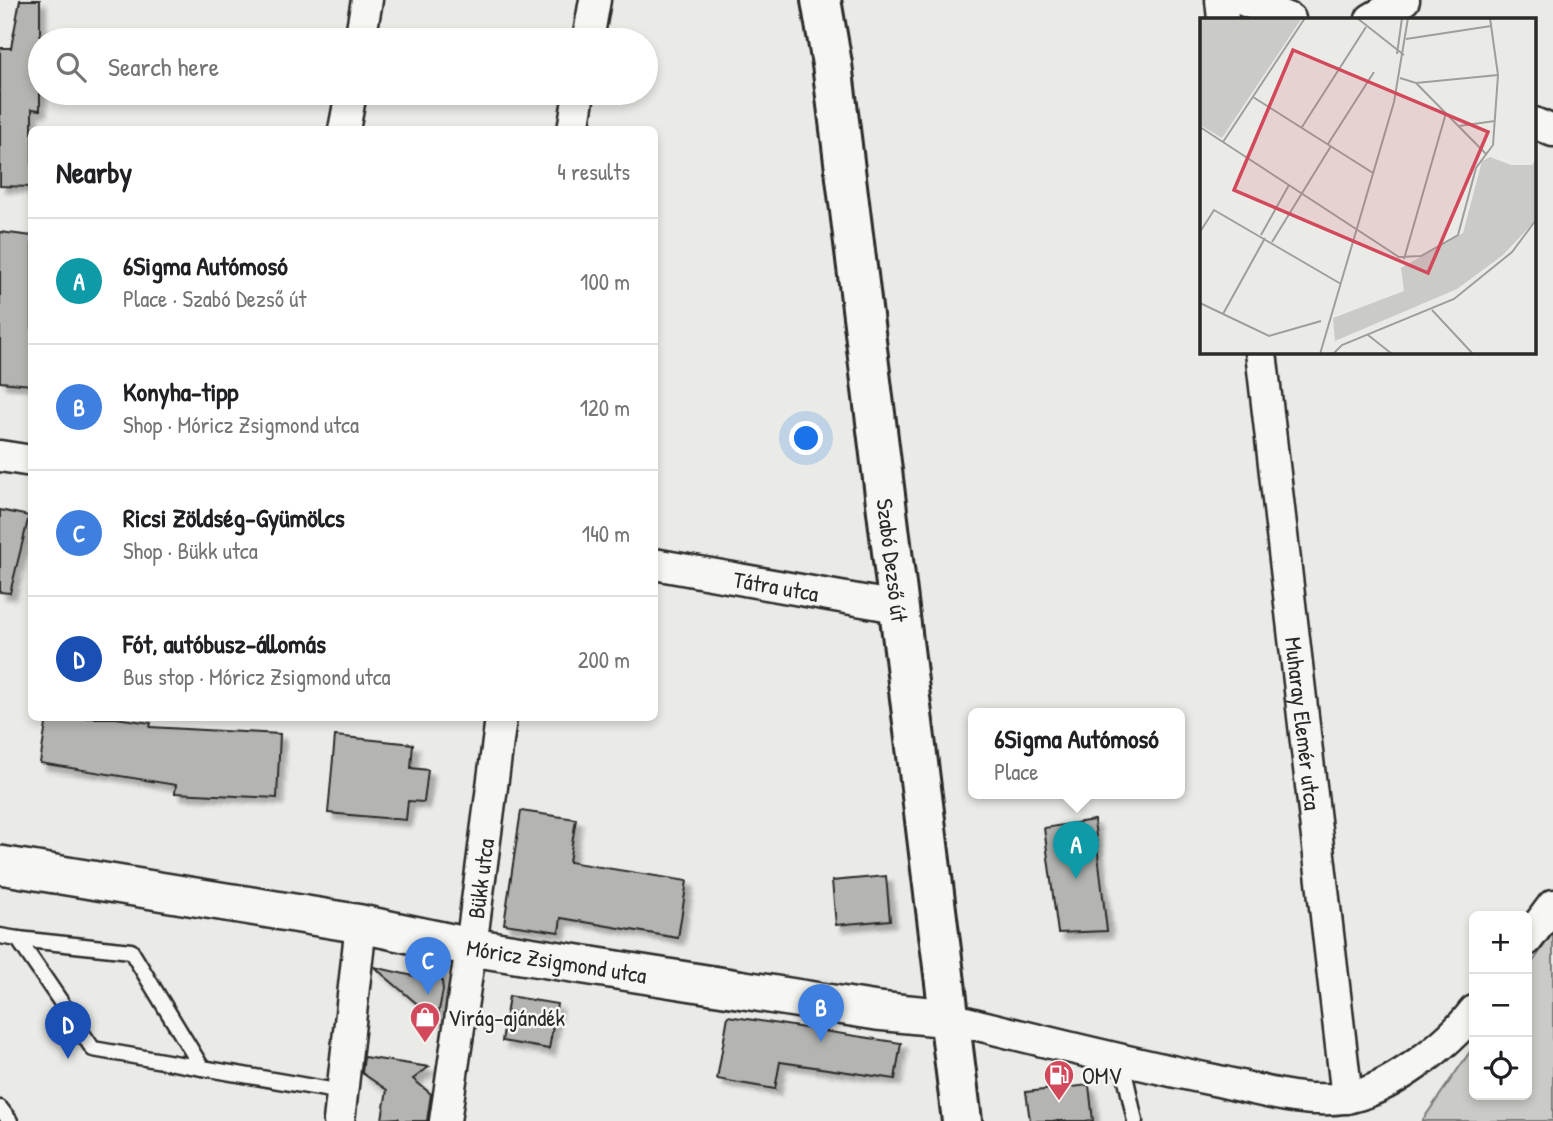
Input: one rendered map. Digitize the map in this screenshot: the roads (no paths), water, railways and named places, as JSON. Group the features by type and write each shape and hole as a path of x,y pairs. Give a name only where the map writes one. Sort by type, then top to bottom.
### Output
{"main road":[{"name":"Szabó Dezső út","path":"821,0 832,64 962,1121"}],"street":[{"path":"362,28 367,0"},
{"path":"590,28 595,0"},
{"path":"1221,0 1223,18"},
{"path":"1243,0 1288,18"},
{"path":"1373,18 1404,0"},
{"path":"345,126 349,105"},
{"path":"574,126 577,105"},
{"path":"1536,124 1553,131"},
{"name":"Muharay Elemér utca","path":"1261,354 1347,1098"},
{"path":"0,456 28,460"},
{"name":"Tátra utca","path":"658,565 897,607"},
{"name":"Bükk utca","path":"445,1121 501,721"},
{"name":"Móricz Zsigmond utca","path":"0,865 361,924 471,947 877,1011 950,1018"},
{"path":"1532,933 1553,905"},
{"path":"340,1107 361,924"},
{"path":"950,1018 1122,1061 1309,1100 1347,1098 1391,1082 1461,1029 1469,1018"}],"lane":[{"path":"0,936 131,951 202,1068"},
{"path":"18,939 93,1049 202,1068 340,1107"},
{"path":"1122,1061 1135,1121"},
{"path":"0,1108 10,1121"}],"place":[{"name":"6Sigma Autómosó","path":"1076,879"},
{"name":"Ricsi Zöldség-Gyümölcs","path":"428,995"},
{"name":"Konyha-tipp","path":"821,1042"},
{"name":"Virág-ajándék","path":"425,1044"},
{"name":"Fót, autóbusz-állomás","path":"68,1059"},
{"name":"OMV","path":"1059,1102"}]}
